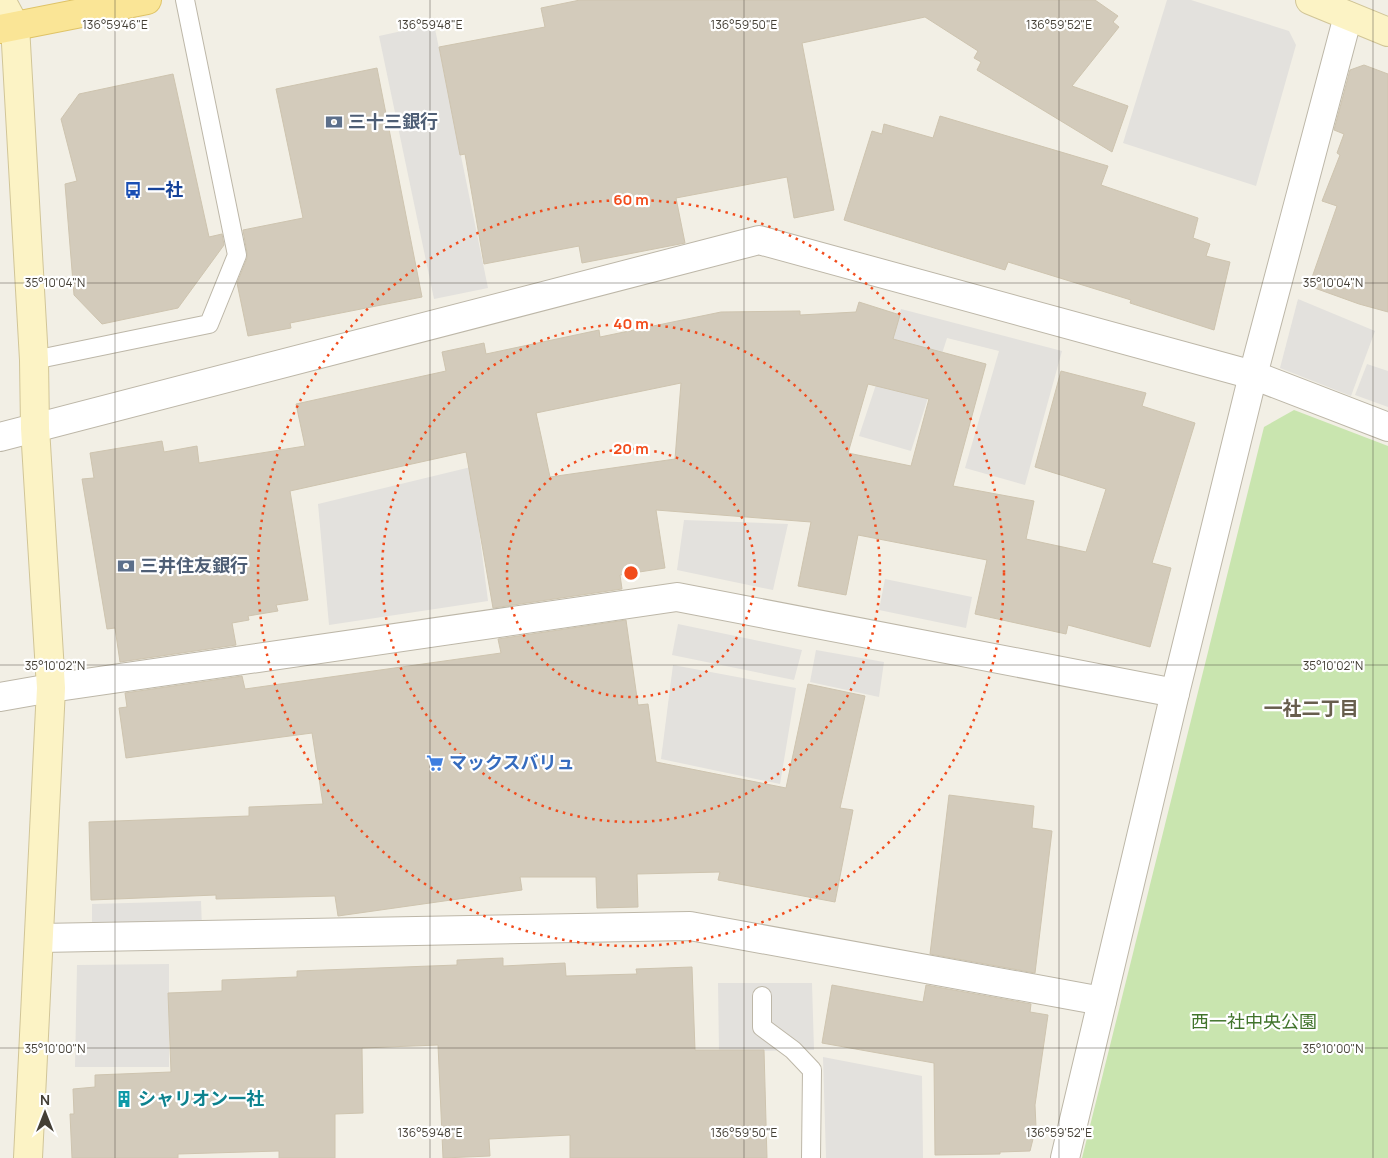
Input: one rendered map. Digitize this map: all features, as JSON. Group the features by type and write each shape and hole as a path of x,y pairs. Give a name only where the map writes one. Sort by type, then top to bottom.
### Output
{"main road":[{"path":"8,28 148,0"}],"street":[{"path":"1,0 8,28 34,360 35,428 51,688 28,1158"},
{"path":"1310,0 1388,32"},
{"path":"1065,1158 1175,693 1253,375 1348,16"},
{"path":"0,437 759,240 1253,375 1388,427"},
{"path":"0,697 677,597 1175,693"},
{"path":"40,938 690,926 1102,1001"}],"lane":[{"path":"34,360 208,324 212,316 237,255 185,0"},
{"path":"762,996 762,1027 793,1050 812,1070 811,1158"}],"green space":[{"name":"西一社中央公園","path":"1294,410 1388,446 1388,1158 1082,1158 1264,427"}],"shaded area":[{"path":"1167,0 1191,0 1289,31 1296,45 1256,186 1123,143"},
{"path":"434,24 488,288 434,299 379,36"},
{"path":"1298,299 1375,331 1351,396 1280,368"},
{"path":"901,309 1062,351 1025,485 965,468 999,351 947,338 911,451 859,436"},
{"path":"1367,364 1388,371 1388,407 1355,395"},
{"path":"471,467 488,601 329,625 318,504"},
{"path":"684,520 788,524 773,590 677,570"},
{"path":"885,579 972,597 966,628 879,610"},
{"path":"678,624 802,650 794,680 672,655"},
{"path":"816,650 884,662 879,697 810,682"},
{"path":"673,665 796,688 780,784 661,759"},
{"path":"201,901 202,928 92,930 92,904"},
{"path":"169,964 169,1067 75,1067 77,965"},
{"path":"718,983 812,983 814,1050 719,1052"},
{"path":"823,1057 922,1076 923,1158 826,1158"}],"building":[{"path":"580,0 1095,0 1118,16 1113,22 1119,27 1072,86 1128,106 1112,152 977,70 981,62 974,58 978,51 925,17 802,43 834,210 794,218 787,177 676,198 685,243 582,263 579,246 484,264 465,154 460,155 439,47 545,27 541,8"},
{"path":"1364,65 1388,74 1388,312 1309,286 1337,206 1322,201 1340,155 1337,153 1344,134 1334,130 1350,70"},
{"path":"377,68 422,297 290,323 291,328 248,336 237,283 247,258 243,230 303,218 276,89"},
{"path":"173,74 209,237 222,234 224,245 178,308 102,324 74,295 65,184 77,181 61,119 79,94"},
{"path":"940,116 1108,166 1101,185 1198,218 1193,238 1210,244 1206,256 1230,262 1214,330 1130,303 1131,300 1008,262 1005,270 844,220 872,131 882,134 884,124 933,138"},
{"path":"859,302 900,315 893,339 986,364 953,486 1034,501 1026,539 1086,552 1106,489 1035,467 1061,371 1146,393 1142,406 1195,423 1152,563 1171,568 1150,647 1068,625 1066,634 975,614 987,560 858,535 846,595 798,586 811,522 656,510 665,568 620,575 622,589 493,608 466,452 290,491 308,600 276,605 278,611 248,616 249,620 232,623 236,645 120,662 115,628 107,629 82,479 94,478 90,453 162,441 164,452 197,446 199,463 305,446 296,404 446,371 442,352 484,343 486,354 599,330 600,337 721,312 800,311 800,315 856,312","holes":["681,383 675,459 550,477 536,413","868,384 929,399 911,466 848,453"]},
{"path":"626,620 638,705 648,704 656,762 786,788 808,684 865,696 840,808 853,810 835,902 718,880 720,872 637,874 638,907 597,908 596,877 520,877 522,890 338,916 335,896 216,899 216,895 91,900 89,822 249,816 249,807 323,804 312,733 126,758 119,708 127,707 125,693 242,676 245,689 501,653 498,639"},
{"path":"949,795 1034,806 1032,828 1052,831 1035,973 930,954"},
{"path":"503,958 503,966 565,963 566,976 637,974 636,969 692,967 695,1050 764,1050 767,1158 570,1158 570,1135 489,1139 490,1156 443,1158 438,1045 362,1048 363,1113 335,1114 335,1158 279,1158 279,1151 178,1154 178,1158 72,1158 70,1114 74,1114 73,1089 95,1087 95,1075 171,1072 168,993 222,991 222,980 297,977 297,971 457,965 457,960"},
{"path":"832,985 923,1002 926,985 1031,1004 1030,1012 1048,1015 1035,1105 1036,1127 1030,1151 1000,1152 1000,1154 935,1155 934,1063 822,1043"}],"place":[{"name":"三十三銀行","path":"334,122"},
{"name":"一社","path":"133,190"},
{"name":"三井住友銀行","path":"126,566"},
{"name":"マックスバリュ","path":"435,763"},
{"name":"シャリオン一社","path":"124,1099"}],"district":[{"name":"一社二丁目","path":"1311,708"}]}
